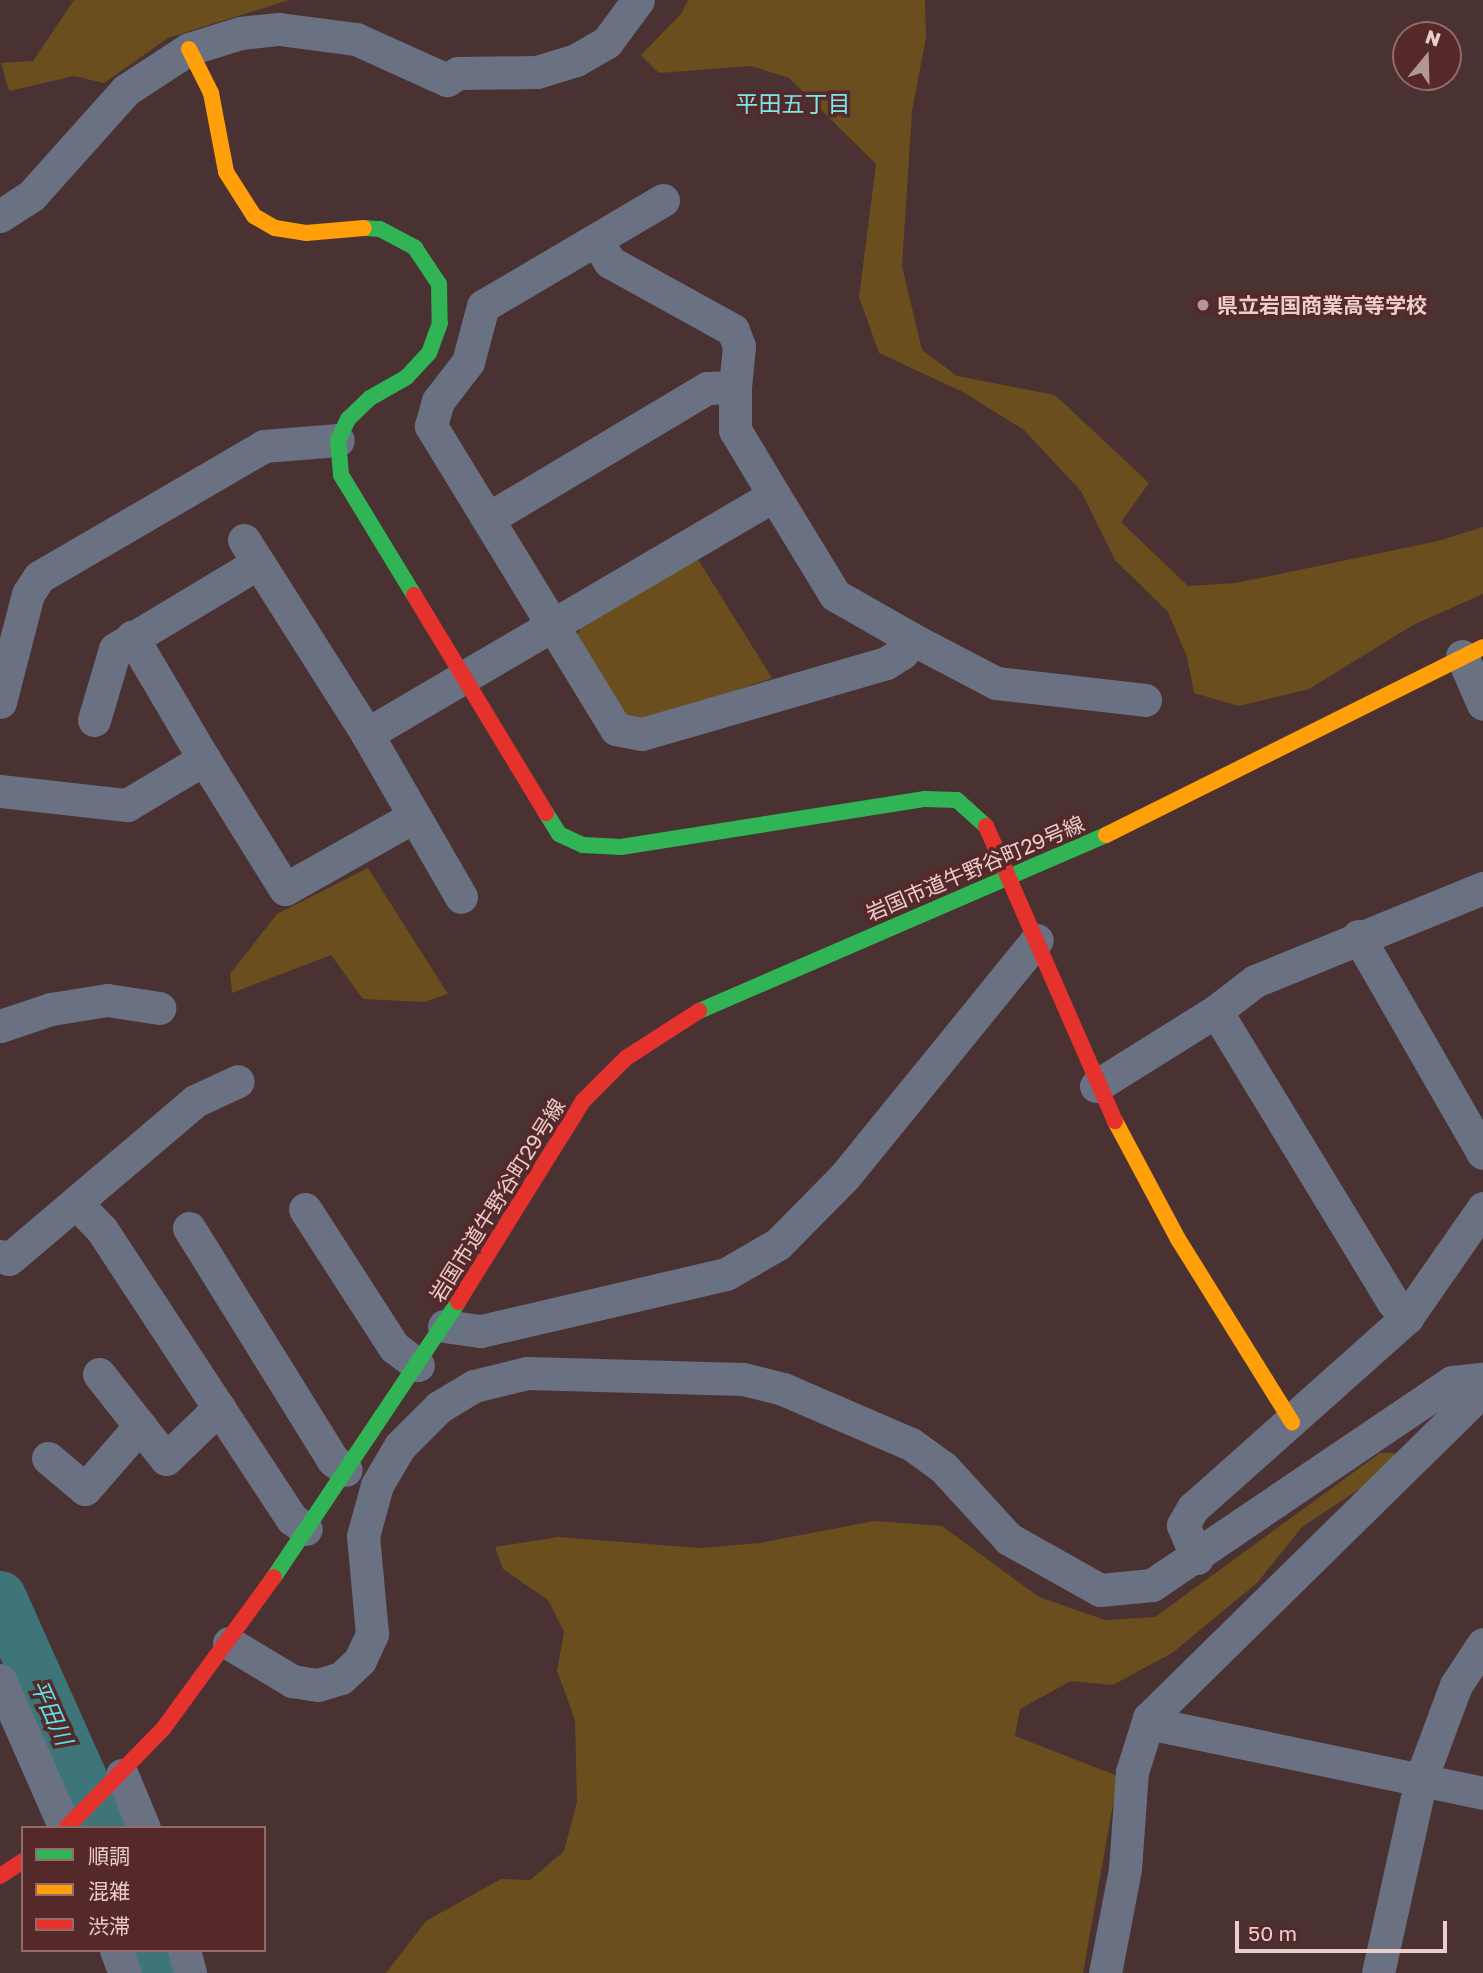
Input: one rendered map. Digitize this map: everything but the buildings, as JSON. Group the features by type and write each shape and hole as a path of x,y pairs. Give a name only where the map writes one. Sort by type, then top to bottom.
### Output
{"street":[{"path":"0,216 32,195 126,90 189,49 240,33 279,29 356,39 447,80 458,73 537,72 576,60 607,42 638,0"},
{"path":"189,49 211,93 226,172 254,216 275,228 306,233 349,227 380,229 415,248 439,284 440,323 429,354 407,377 370,398 348,419 338,440 341,475 544,815 559,834 583,845 621,848 925,799 957,800 977,813 991,832 1012,879 1096,1086 1178,1239 1292,1422"},
{"path":"663,200 597,242 483,306 468,362 438,401 431,426 616,729 642,734 886,663 912,639"},
{"path":"597,242 610,262 718,318 733,330 739,346 735,430 835,595 996,683 1144,699"},
{"path":"489,518 707,388 735,387"},
{"path":"0,702 28,594 39,577 264,446 338,440"},
{"path":"367,734 774,495"},
{"path":"94,720 115,649 251,552 367,734 460,897"},
{"path":"132,637 285,889 413,817"},
{"path":"1473,652 1483,704"},
{"name":"岩国市道牛野谷町29号線","path":"68,1825 119,1777 229,1643 444,1326 532,1177 583,1101 626,1058 673,1024 739,991 1012,879 1237,773 1473,652"},
{"path":"0,791 127,805 204,759"},
{"path":"1096,1086 1216,1011 1255,981 1358,936 1483,888"},
{"path":"1358,936 1483,1153"},
{"path":"444,1326 481,1331 726,1274 778,1244 845,1176 1037,940"},
{"path":"0,1027 51,1009 107,1000 159,1008"},
{"path":"1216,1011 1392,1303 1407,1317"},
{"path":"0,1256 9,1259 77,1204 195,1101 238,1082"},
{"path":"77,1204 102,1230 292,1519 306,1529"},
{"path":"1197,1558 1183,1525 1193,1508 1407,1317 1483,1208"},
{"path":"305,1209 394,1347 418,1365"},
{"path":"190,1228 333,1460 346,1470"},
{"path":"229,1643 292,1681 318,1685 341,1678 360,1660 372,1634 363,1536 377,1485 400,1446 439,1407 474,1386 527,1373 743,1379 783,1389 912,1444 943,1467 1009,1539 1100,1590 1152,1585 1197,1558 1338,1456 1452,1382 1483,1379"},
{"path":"99,1374 166,1459 219,1408"},
{"path":"1105,1973 1125,1869 1132,1772 1149,1718 1483,1390"},
{"path":"48,1458 85,1489 140,1426"},
{"path":"1378,1973 1421,1779 1456,1685 1483,1644"},
{"path":"2,1689 68,1825"},
{"path":"1149,1718 1163,1726 1483,1793"},
{"path":"119,1777 143,1826"},
{"path":"0,1876 21,1862"},
{"path":"117,1952 125,1973"},
{"path":"185,1952 190,1973"}],"shaded area":[{"path":"74,0 289,0 168,38 104,83 74,76 9,91 1,63 33,61"},
{"path":"688,0 925,0 926,37 912,111 902,266 922,350 957,376 1055,395 1149,483 1121,522 1188,586 1236,583 1438,541 1483,527 1483,594 1413,625 1309,689 1239,706 1194,693 1187,657 1168,612 1115,560 1081,491 1024,430 963,392 879,353 859,297 876,164 789,78 751,66 659,73 641,55 681,14"},
{"path":"697,558 772,678 637,724 622,718 574,640 588,616"},
{"path":"368,868 448,994 424,1002 363,999 331,955 232,993 230,974 277,914"},
{"path":"1380,1453 1396,1453 1379,1476 1302,1527 1257,1583 1172,1653 1113,1685 1071,1681 1020,1709 1015,1736 1118,1776 1083,1973 386,1973 426,1921 501,1879 530,1880 564,1851 577,1802 575,1720 557,1671 564,1632 548,1600 503,1569 495,1547 558,1537 699,1548 760,1543 874,1521 942,1526 1039,1597 1105,1620 1155,1617"}],"waterway":[{"name":"平田川","path":"0,1596 103,1826"},
{"name":"平田川","path":"151,1952 156,1973"}],"traffic: fast":[{"path":"364,228 380,229 415,248 439,284 440,323 429,353 407,377 370,398 348,419 338,440 341,475 414,595"},
{"path":"546,813 559,834 583,845 621,847 925,799 957,800 986,826"},
{"path":"699,1011 1106,835"},
{"path":"274,1577 458,1302"}],"traffic: slow":[{"path":"189,49 211,93 226,172 254,216 275,228 306,233 364,228"},
{"path":"1106,835 1483,647"},
{"path":"1115,1121 1178,1239 1292,1422"}],"traffic: jam":[{"path":"414,595 546,813"},
{"path":"986,826 1115,1121"},
{"path":"458,1302 583,1101 626,1058 699,1011"},
{"path":"68,1826 163,1729 274,1577"},
{"path":"0,1876 21,1862"}],"place":[{"name":"県立岩国商業高等学校","path":"1203,305"}],"district":[{"name":"平田五丁目","path":"793,103"}]}
